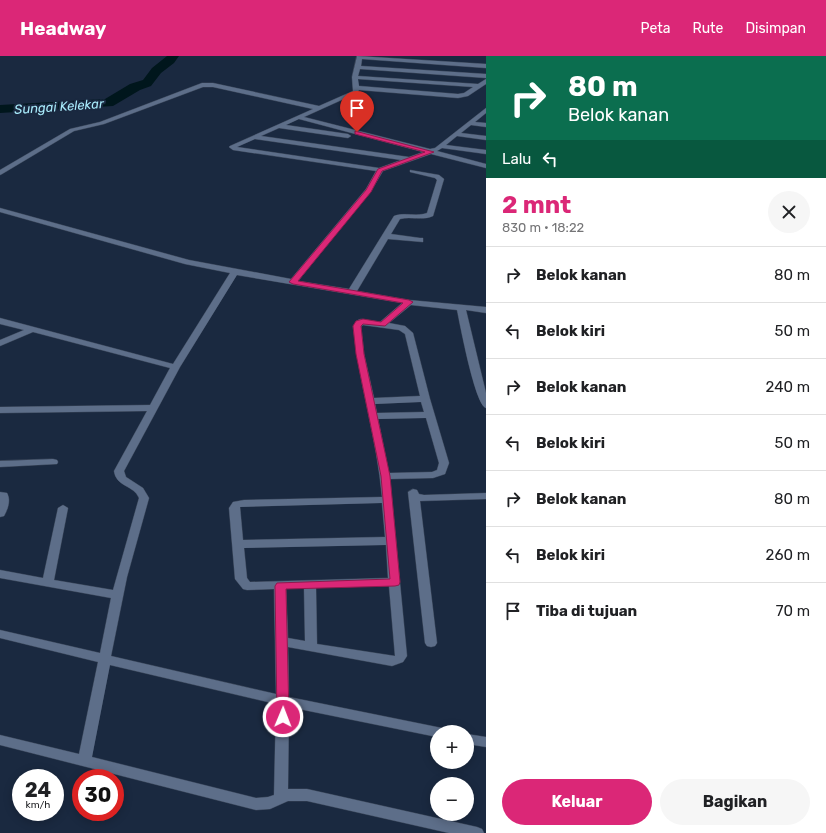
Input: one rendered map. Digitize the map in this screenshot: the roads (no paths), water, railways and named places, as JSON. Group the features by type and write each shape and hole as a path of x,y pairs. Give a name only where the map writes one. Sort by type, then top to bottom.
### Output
{"street":[{"path":"485,112 442,146 431,152 380,170 232,148 297,117 352,94 356,88 355,78 360,57 486,66"},
{"path":"357,67 486,76"},
{"path":"355,78 479,86"},
{"path":"356,88 458,96 466,95 486,81"},
{"path":"0,173 72,130 102,123 202,85 213,85 319,108"},
{"path":"297,117 486,166"},
{"path":"470,123 486,125"},
{"path":"277,126 402,144"},
{"path":"456,134 486,138"},
{"path":"253,137 408,159"},
{"path":"442,146 486,152"},
{"path":"293,282 369,190 380,170"},
{"path":"351,293 399,217 425,217 430,214 441,179 437,176 412,171"},
{"path":"0,210 188,262 235,272 409,302 486,310"},
{"path":"386,236 420,240"},
{"path":"84,762 124,566 144,498 140,490 121,480 118,473 175,367 235,272"},
{"path":"383,324 409,302"},
{"path":"461,308 477,377 486,405"},
{"path":"0,321 175,367"},
{"path":"282,642 392,661 400,659 402,654 385,476 374,416 369,401 360,354 357,326 359,322 363,321 402,328 409,333 429,415 444,463 441,472 433,475 385,476"},
{"path":"0,343 30,330"},
{"path":"369,401 425,399"},
{"path":"0,410 154,408"},
{"path":"374,416 429,415"},
{"path":"0,464 54,462"},
{"path":"431,642 413,494 486,496"},
{"path":"0,514 3,507 3,495"},
{"path":"388,500 239,504 234,508 241,579 243,583 252,587 395,582"},
{"path":"48,583 63,508"},
{"path":"238,544 391,541"},
{"path":"0,574 118,595"},
{"path":"310,585 311,648"},
{"path":"280,586 283,701 281,797"},
{"path":"0,634 283,701 430,731"},
{"path":"474,739 486,742"},
{"path":"0,740 256,804 270,803 281,797 292,794 307,795 477,833"}],"waterway":[{"name":"Sungai Kelekar","path":"0,109 108,103 135,87 147,83 156,71 173,56"}]}
